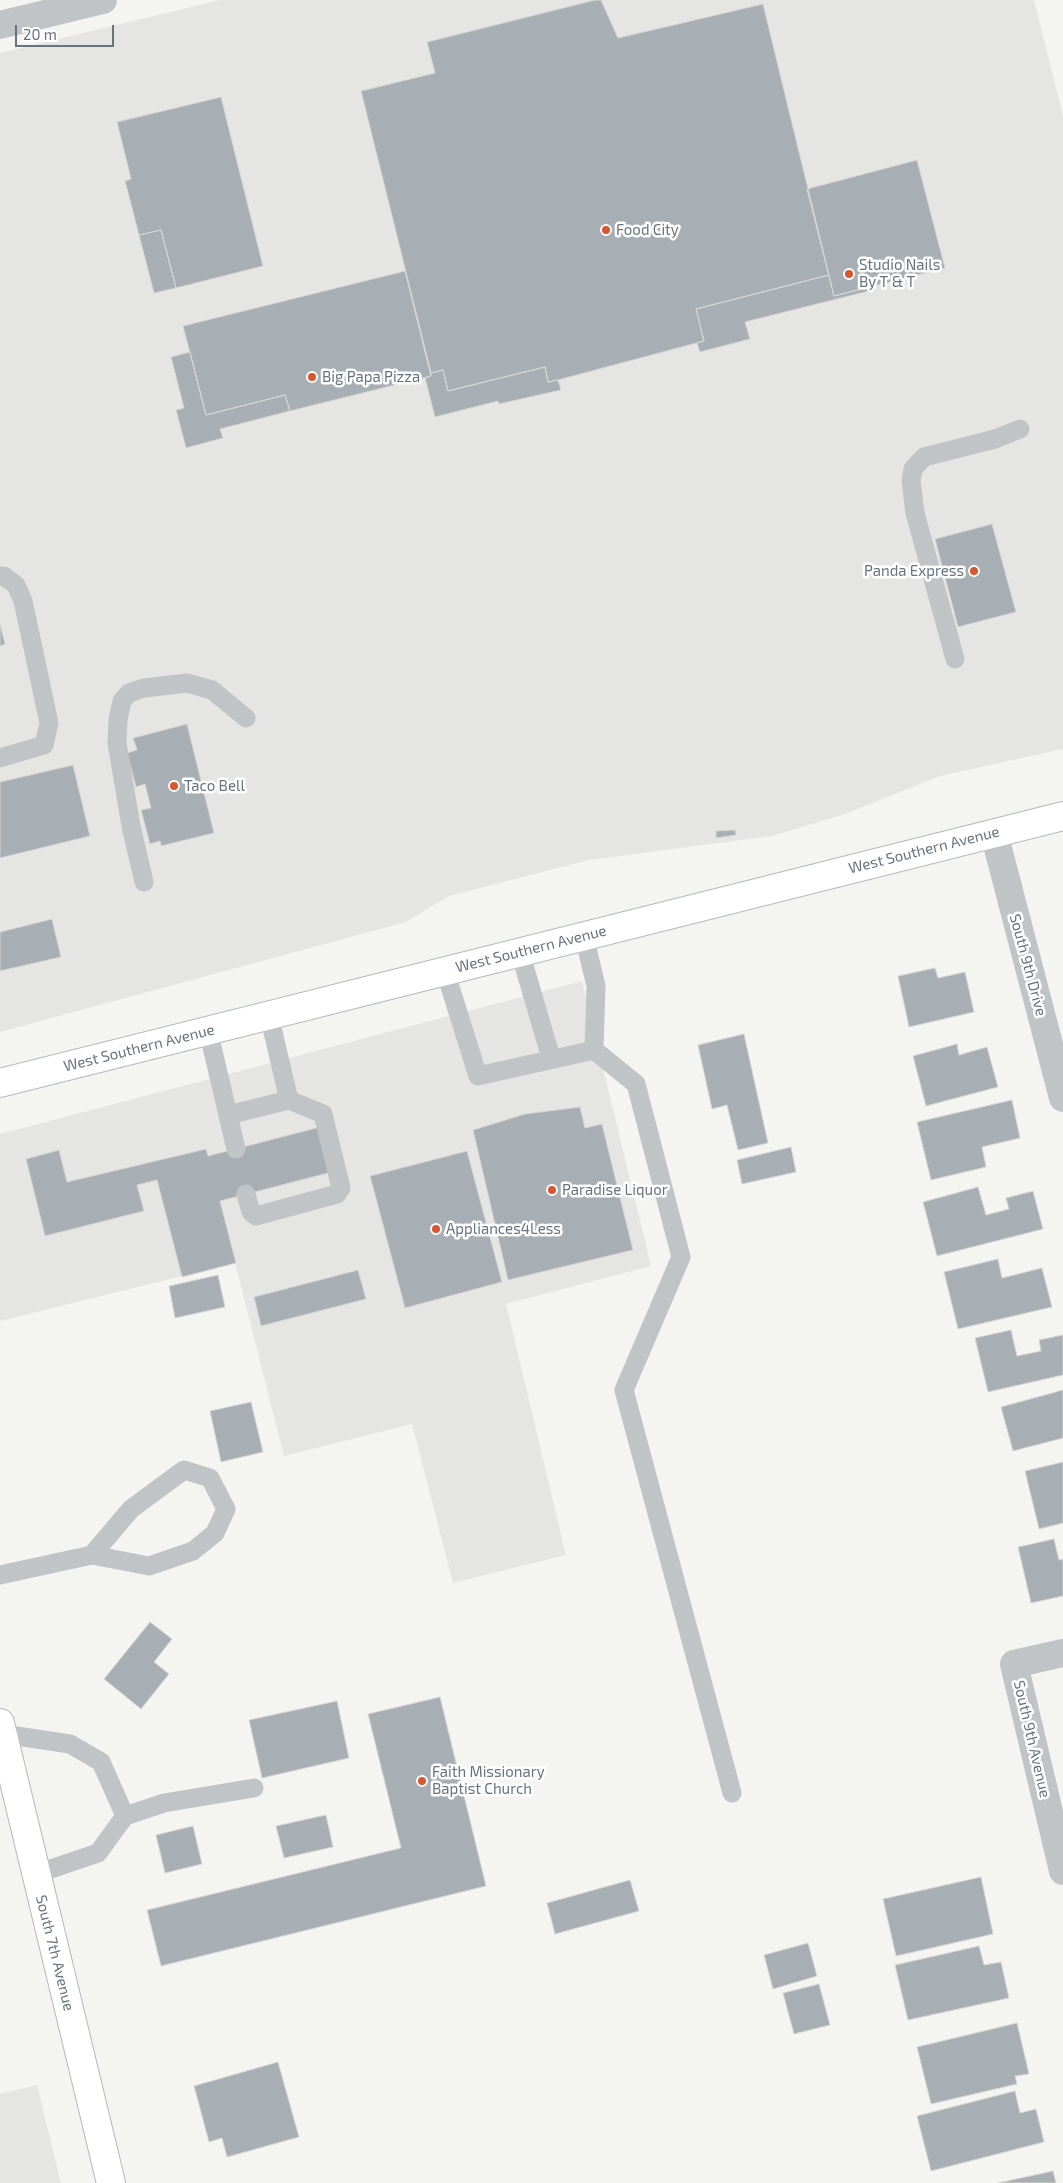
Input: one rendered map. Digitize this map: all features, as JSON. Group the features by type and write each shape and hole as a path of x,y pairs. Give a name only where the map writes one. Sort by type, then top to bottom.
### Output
{"main road":[{"name":"West Southern Avenue","path":"0,1083 1063,816"},
{"name":"South 7th Avenue","path":"1,1728 111,2183"}],"street":[{"path":"0,25 103,0"},
{"name":"South 9th Drive","path":"994,833 1063,1098"},
{"name":"South 9th Avenue","path":"1063,1654 1014,1664 1063,1871"}],"lane":[{"path":"955,658 915,513 910,482 913,469 924,456 994,439 1020,429"},
{"path":"0,576 4,576 16,585 22,602 49,723 44,744 0,758"},
{"path":"144,882 131,826 117,743 118,720 122,701 129,693 144,688 187,683 212,690 246,718"},
{"path":"584,936 596,986 594,1050"},
{"path":"520,952 551,1058"},
{"path":"445,971 478,1076 551,1058 594,1050 636,1084 681,1257 624,1390 732,1793"},
{"path":"269,1015 289,1100"},
{"path":"208,1030 236,1149"},
{"path":"228,1115 289,1100 323,1114 341,1188 337,1194 256,1216 251,1212 246,1194"},
{"path":"0,1574 92,1555 149,1566 193,1551 215,1533 226,1509 210,1478 184,1470 131,1508 92,1555"},
{"path":"1,1728 70,1744 101,1762 125,1816"},
{"path":"36,1874 98,1853 125,1816 164,1803 254,1788"}],"shaded area":[{"path":"220,0 1034,0 1063,116 1063,749 940,776 845,814 772,836 589,860 449,896 406,922 0,1032 0,53"},
{"path":"582,981 651,1266 506,1304 566,1555 453,1583 412,1424 284,1456 235,1263 0,1321 0,1134"},
{"path":"37,2085 61,2183 0,2183 0,2094"}],"building":[{"name":"Food City","path":"601,0 618,38 763,4 829,275 696,309 704,341 548,382 545,367 448,391 443,370 431,373 361,91 435,73 427,42"},
{"path":"221,97 263,266 176,288 161,230 139,235 125,181 131,179 117,122"},
{"path":"917,160 945,268 834,296 807,189"},
{"path":"161,230 176,288 154,293 139,235"},
{"path":"405,271 431,376 290,411 285,395 206,415 183,326"},
{"path":"829,275 834,296 868,287 869,291 745,322 750,339 700,352 697,343 704,341 696,309"},
{"path":"190,352 206,415 285,395 290,411 220,429 223,438 186,448 176,410 184,408 171,357"},
{"path":"545,367 548,382 558,380 561,390 499,404 498,401 435,417 425,378 431,376 431,373 443,370 448,391"},
{"name":"Panda Express","path":"992,524 1016,612 958,627 935,539"},
{"path":"0,624 5,644 0,646"},
{"name":"Taco Bell","path":"187,724 214,833 161,846 160,841 150,844 141,810 151,808 145,784 136,787 127,753 137,750 133,738"},
{"path":"73,765 90,836 0,858 0,782"},
{"path":"735,830 736,835 716,838 716,831"},
{"path":"52,919 61,957 0,971 0,932"},
{"path":"935,968 938,978 965,972 974,1012 909,1027 898,976"},
{"path":"744,1034 768,1143 738,1150 727,1105 712,1109 698,1045"},
{"path":"957,1044 959,1055 987,1047 998,1087 926,1106 913,1056"},
{"path":"1012,1100 1020,1138 982,1147 986,1167 931,1180 917,1122"},
{"name":"Paradise Liquor","path":"580,1107 585,1128 602,1124 633,1250 508,1280 473,1130 525,1114"},
{"path":"320,1127 332,1172 220,1201 236,1263 182,1277 157,1180 137,1185 144,1211 45,1236 26,1159 59,1150 67,1182 206,1149 208,1156"},
{"path":"791,1147 796,1172 742,1184 737,1160"},
{"name":"Appliances4Less","path":"467,1151 502,1282 405,1308 370,1176"},
{"path":"978,1187 986,1215 1009,1209 1006,1198 1033,1191 1043,1229 937,1256 923,1202"},
{"path":"998,1259 1002,1278 1042,1268 1052,1307 958,1329 944,1272"},
{"path":"358,1270 366,1299 261,1326 254,1297"},
{"path":"218,1275 225,1307 175,1318 169,1286"},
{"path":"1011,1330 1017,1356 1041,1351 1039,1340 1063,1335 1063,1375 988,1392 975,1338"},
{"path":"1063,1390 1063,1438 1013,1451 1001,1407"},
{"path":"251,1402 263,1452 221,1462 210,1411"},
{"path":"1063,1462 1063,1523 1039,1529 1025,1471"},
{"path":"1054,1539 1059,1560 1063,1559 1063,1596 1031,1603 1018,1547"},
{"path":"150,1622 172,1639 154,1662 169,1674 141,1709 104,1679"},
{"name":"Faith Missionary Baptist Church","path":"440,1697 486,1886 161,1966 147,1910 401,1848 368,1714"},
{"path":"337,1701 349,1758 262,1778 249,1720"},
{"path":"326,1815 333,1847 284,1858 276,1826"},
{"path":"193,1826 202,1864 165,1873 156,1835"},
{"path":"981,1877 993,1934 896,1956 883,1899"},
{"path":"630,1880 639,1911 555,1934 547,1903"},
{"path":"808,1943 817,1976 773,1989 764,1955"},
{"path":"979,1946 984,1965 1001,1962 1009,1998 908,2020 895,1965"},
{"path":"819,1984 830,2025 794,2034 783,1993"},
{"path":"1017,2023 1029,2074 1015,2076 1017,2084 931,2104 917,2047"},
{"path":"278,2062 299,2137 227,2157 222,2138 209,2142 194,2086"},
{"path":"1015,2091 1020,2113 1036,2109 1044,2142 931,2171 917,2116"},
{"path":"1053,2171 1056,2183 998,2183"}],"place":[{"name":"Food City","path":"606,230"},
{"name":"Studio Nails By T & T","path":"849,274"},
{"name":"Big Papa Pizza","path":"312,377"},
{"name":"Panda Express","path":"974,571"},
{"name":"Taco Bell","path":"174,786"},
{"name":"Paradise Liquor","path":"552,1190"},
{"name":"Appliances4Less","path":"436,1229"},
{"name":"Faith Missionary Baptist Church","path":"422,1781"}]}
